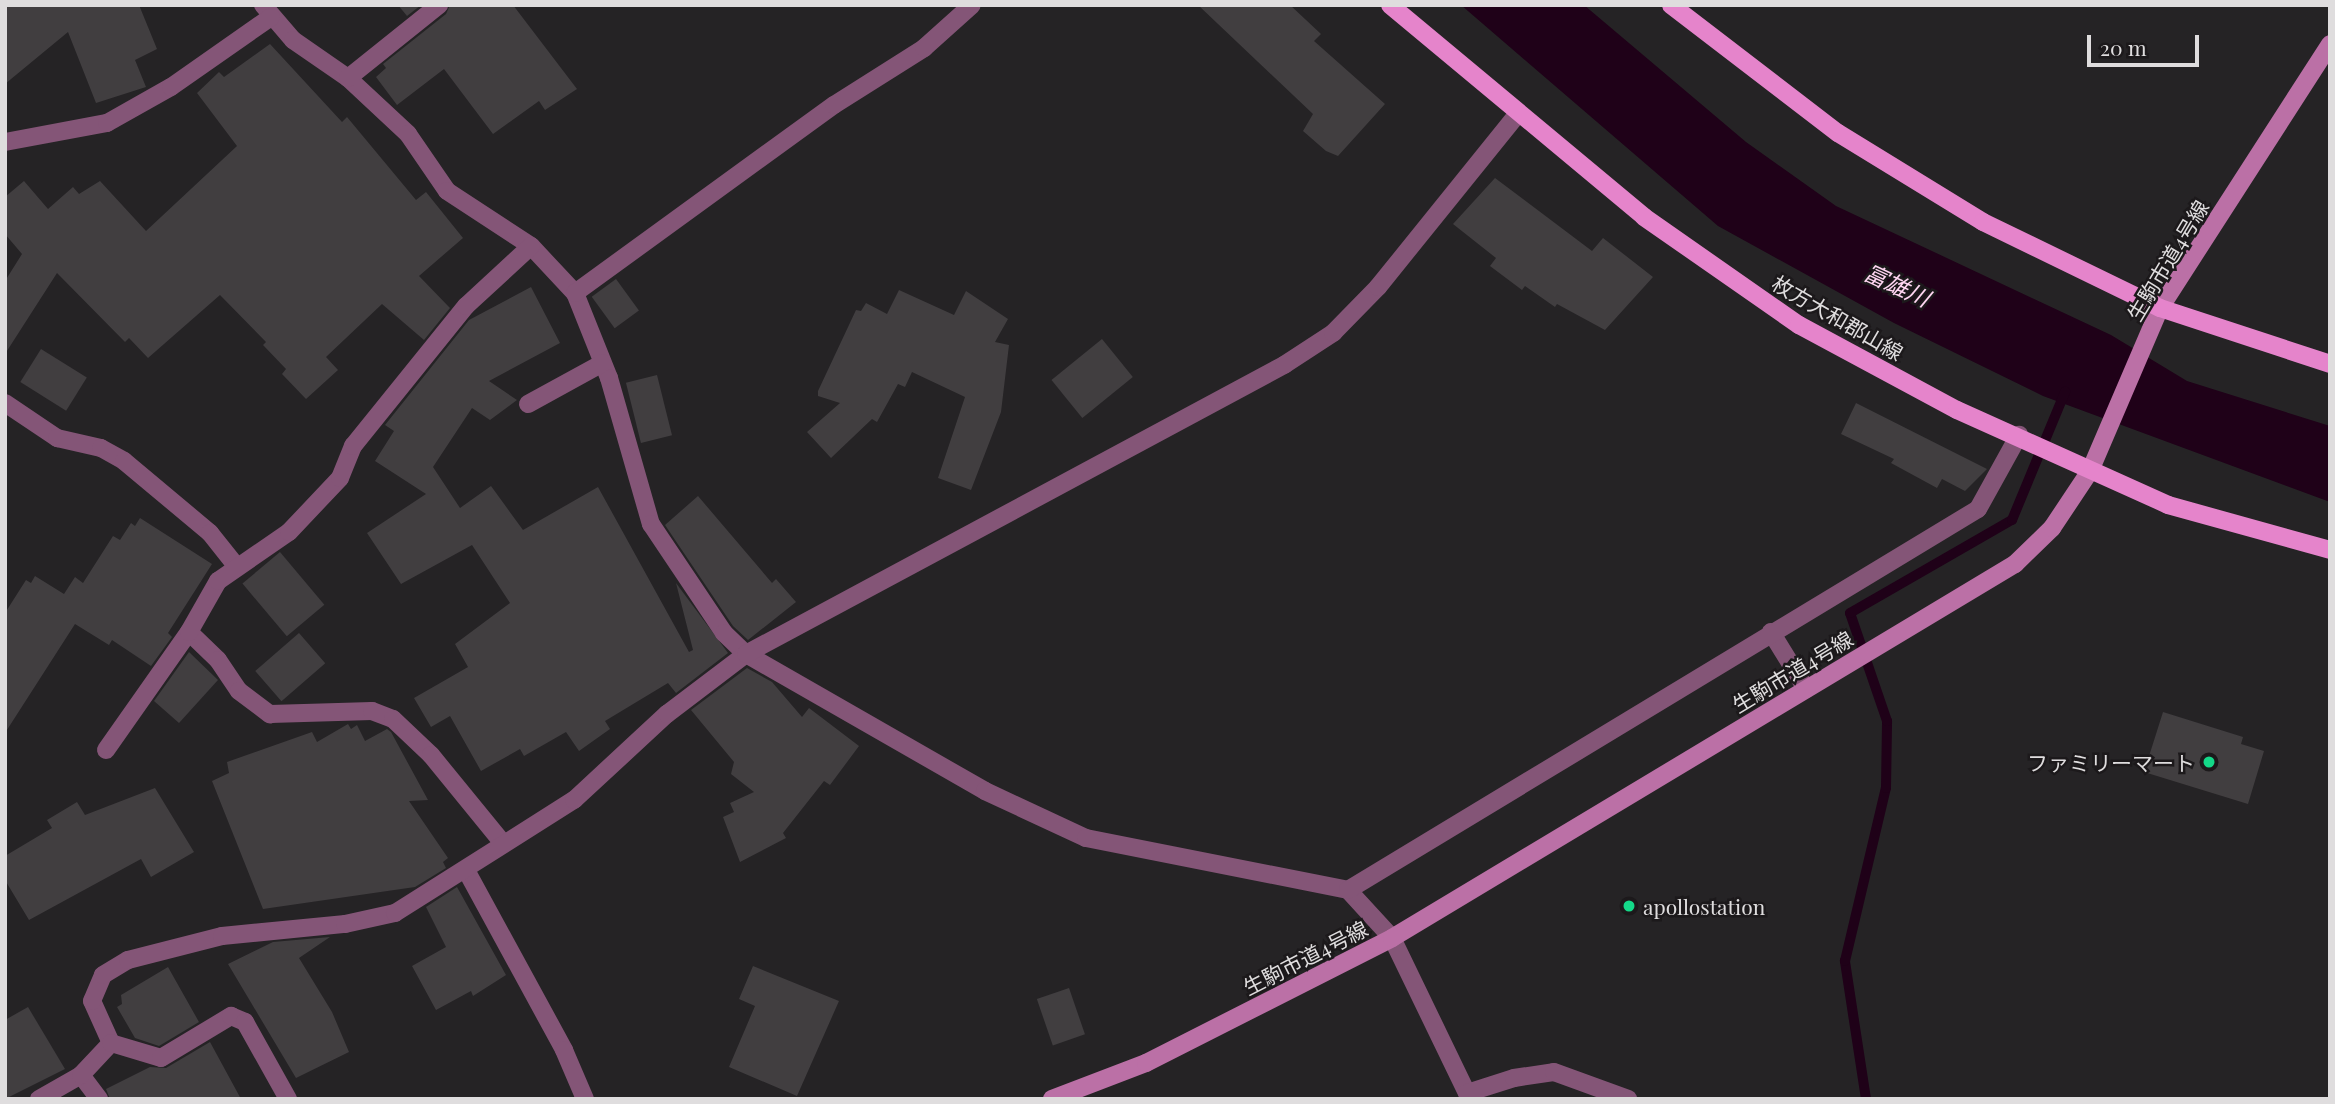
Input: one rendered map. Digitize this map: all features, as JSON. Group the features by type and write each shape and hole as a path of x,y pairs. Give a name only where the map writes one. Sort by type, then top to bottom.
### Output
{"main road":[{"name":"枚方大和郡山線","path":"1390,5 1517,115 1644,217 1799,325 1957,410 2019,435 2090,471 2168,505 2330,550"},
{"path":"1671,5 1838,133 1983,222 2160,308 2330,363"}],"street":[{"path":"348,78 439,5"},
{"path":"575,292 834,105 925,48 972,5"},
{"path":"5,142 107,123 171,88 267,11 293,40 348,78 408,134 447,191 531,246 575,292 603,363 651,524 724,633 746,654 985,791 1086,838 1348,890 1392,938 1467,1096 1514,1078 1554,1072 1628,1099"},
{"name":"生駒市道4号線","path":"1052,1099 1146,1063 1392,938 2015,564 2052,528 2090,471 2160,308 2330,44"},
{"path":"288,1099 245,1022 231,1016 161,1058 111,1043 92,1001 103,975 128,960 222,936 345,925 395,913 466,870 502,842 574,800 667,714 746,654 963,534 1224,400 1333,332 1378,287 1517,115"},
{"path":"106,750 189,632 218,581 289,532 340,478 353,446 466,306 531,246"},
{"path":"528,404 603,363"},
{"path":"5,403 57,438 101,448 124,461 210,533 237,567"},
{"path":"1348,890 1978,509 2019,435"},
{"path":"189,632 218,660 239,691 270,714 372,711 393,719 431,755 502,842"},
{"path":"1771,632 1805,689"},
{"path":"466,870 564,1051 585,1099"},
{"path":"39,1099 81,1075 111,1043"},
{"path":"81,1075 99,1099"}],"water":[{"name":"富雄川","path":"1461,5 1584,5 1746,142 1836,206 2111,335 2187,381 2330,426 2330,502 2043,396 1894,323 1718,226"}],"building":[{"path":"5,5 139,5 157,49 135,60 146,87 96,103 68,32 5,84"},
{"path":"398,5 421,5 407,16"},
{"path":"450,5 513,5 577,89 545,110 539,101 493,134 444,69 397,105 376,77 386,68 383,64 446,14"},
{"path":"1198,5 1290,5 1321,34 1314,41 1385,104 1338,156 1326,151 1303,131 1313,114"},
{"path":"270,44 342,122 347,117 416,200 426,192 463,238 419,276 450,308 424,340 382,304 326,357 338,370 306,399 282,374 286,369 263,345 266,342 220,295 148,358 129,338 125,342 57,273 5,354 5,281 22,254 5,234 5,197 24,181 48,209 73,187 79,194 100,181 146,231 237,146 197,93 219,72 224,77"},
{"path":"1495,178 1592,251 1603,238 1653,277 1605,330 1557,304 1555,307 1525,286 1522,290 1490,266 1496,258 1453,224"},
{"path":"616,279 639,311 615,328 592,297"},
{"path":"531,287 560,343 489,381 517,400 490,420 472,408 433,467 460,508 491,486 523,530 598,487 689,652 693,650 676,583 728,653 676,693 668,683 605,721 610,729 579,751 566,732 524,756 520,749 481,771 450,716 431,727 414,698 468,667 455,644 510,603 472,545 401,584 367,533 426,494 375,461 394,431 385,425 469,320"},
{"path":"899,290 954,315 966,291 1008,319 995,342 1009,345 1001,412 971,490 938,478 965,397 912,372 905,387 898,384 877,422 872,419 831,458 807,432 840,403 818,396 818,391 856,310 861,311 866,303 887,314"},
{"path":"1102,339 1133,377 1082,418 1051,380"},
{"path":"41,349 87,378 66,411 20,382"},
{"path":"657,375 672,435 641,443 626,383"},
{"path":"1856,403 1987,469 1965,491 1942,479 1937,488 1891,463 1894,459 1841,434"},
{"path":"698,496 772,583 776,579 796,602 748,640 733,626 665,525"},
{"path":"140,518 212,564 168,633 172,637 151,666 112,640 109,645 75,624 5,733 5,613 26,580 31,583 35,576 64,594 75,577 83,583 113,536 120,540 131,523 135,526"},
{"path":"280,552 324,605 287,636 242,583"},
{"path":"299,633 325,663 281,701 255,671"},
{"path":"189,652 218,680 179,723 154,701"},
{"path":"747,668 772,682 802,717 809,708 859,746 830,785 824,781 783,833 786,838 740,862 723,817 734,812 730,803 754,792 731,774 734,762 691,710"},
{"path":"2163,712 2243,737 2241,744 2264,751 2248,804 2144,772"},
{"path":"348,724 351,729 357,725 365,741 387,729 391,732 428,800 409,801 448,858 443,862 446,868 415,887 263,909 212,781 229,773 227,762 312,732 317,742"},
{"path":"155,788 194,852 151,877 141,859 29,920 5,880 5,856 52,828 47,820 77,802 85,815"},
{"path":"457,887 506,975 473,996 471,991 436,1010 412,966 446,947 426,907"},
{"path":"330,937 299,958 332,1012 349,1052 296,1078 228,964 273,942"},
{"path":"753,966 839,1001 797,1096 729,1067 755,1006 739,999"},
{"path":"168,967 199,1022 159,1046 135,1038 117,1007 122,1004 121,995"},
{"path":"1069,988 1085,1034 1053,1045 1037,999"},
{"path":"28,1007 65,1069 5,1099 5,1020"},
{"path":"210,1042 241,1099 110,1099 106,1089 150,1067 166,1068"}],"waterway":[{"path":"1866,1099 1845,961 1886,788 1887,721 1850,613 2012,520 2065,392"}],"place":[{"name":"ファミリーマート","path":"2209,762"},
{"name":"apollostation","path":"1629,906"}]}
